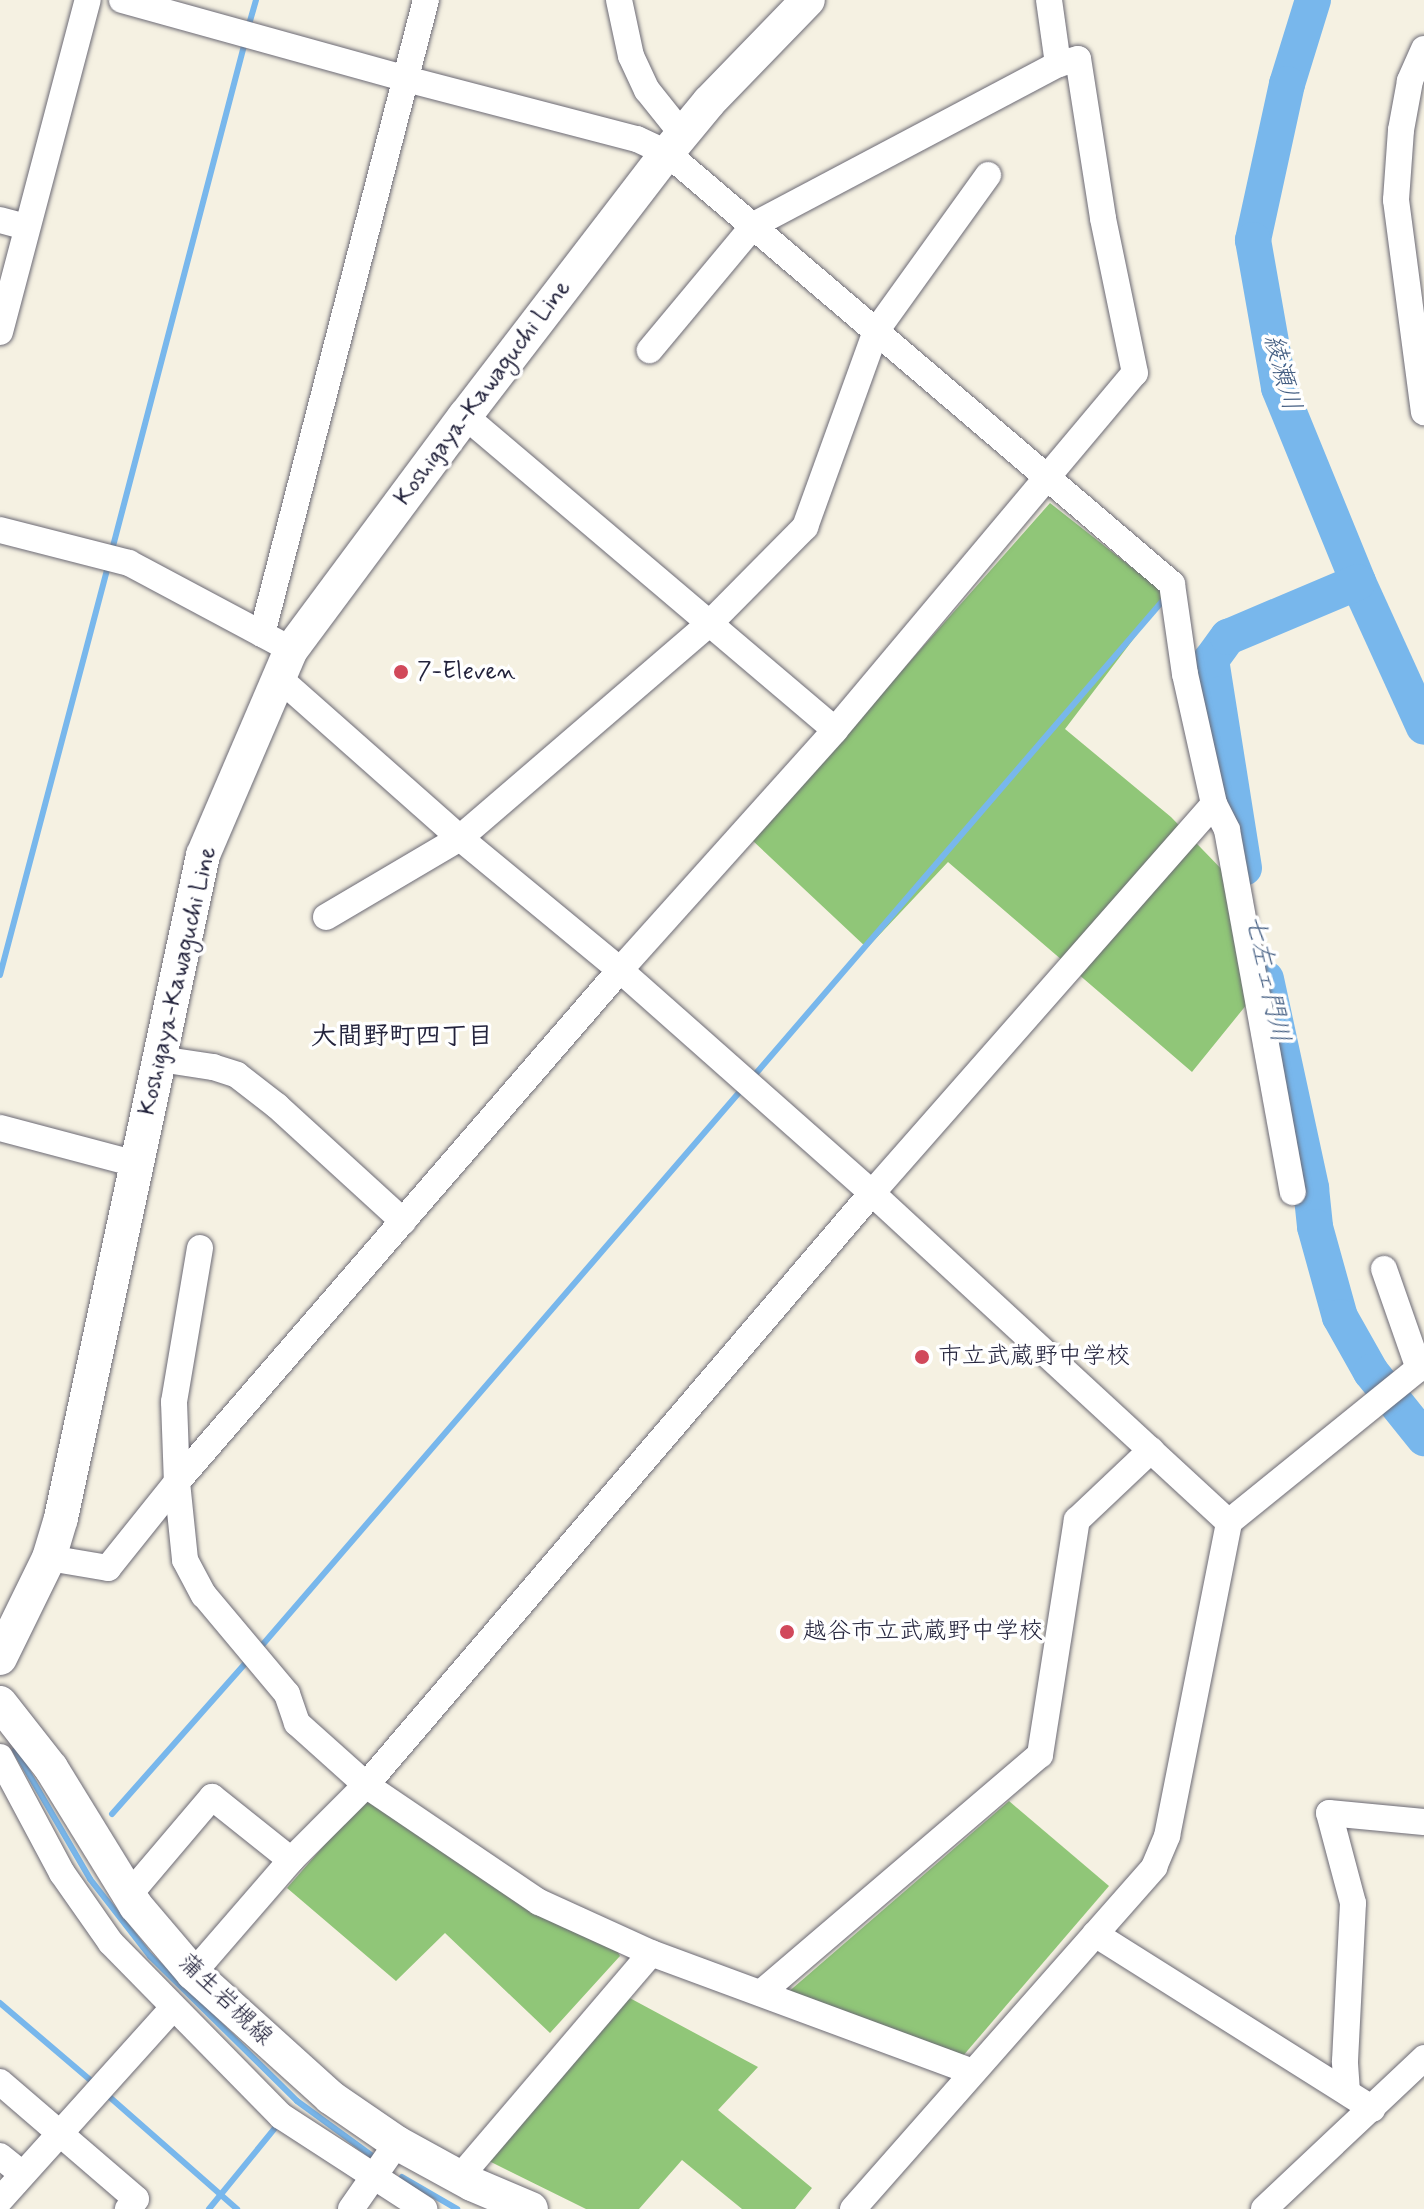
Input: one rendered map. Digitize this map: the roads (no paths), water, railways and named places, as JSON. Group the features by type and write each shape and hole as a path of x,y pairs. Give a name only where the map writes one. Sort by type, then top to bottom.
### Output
{"main road":[{"name":"Koshigaya-Kawaguchi Line","path":"0,1658 49,1558 73,1466 203,855 278,654 709,102 808,0"},
{"name":"蒲生岩槻線","path":"0,1703 51,1768 128,1896 193,1973 330,2097 397,2143 460,2177 531,2209"}],"street":[{"path":"0,332 88,0"},
{"path":"122,0 406,79 637,139 675,144"},
{"path":"278,654 426,0"},
{"path":"619,0 631,56 675,144 754,225 1172,584 1185,674 1214,804 1227,830 1293,1192"},
{"path":"1049,0 1058,64"},
{"path":"1424,49 1410,81 1401,130 1396,200 1424,412"},
{"path":"49,1558 108,1568 177,1482 620,970 835,730 1135,373 1103,218 1078,59 1058,64 754,225 650,350"},
{"path":"326,917 460,838 711,622 805,527 876,331 988,175"},
{"path":"0,220 27,227"},
{"path":"465,416 835,730"},
{"path":"0,530 129,563 278,654 460,838 620,970 872,1193 1229,1522"},
{"path":"193,1973 291,1860 366,1785 872,1193 1214,804"},
{"path":"160,1059 213,1067 237,1075 277,1106 403,1221"},
{"path":"0,1128 136,1164"},
{"path":"200,1248 174,1402 177,1482 185,1560 204,1595 287,1694 297,1723 366,1785 539,1902 651,1953 973,2072"},
{"path":"853,2209 1154,1867 1167,1836 1229,1522 1421,1367 1384,1269"},
{"path":"761,1993 1040,1755 1077,1520 1151,1450"},
{"path":"0,1757 62,1873 111,1943 281,2116 424,2209"},
{"path":"128,1896 212,1797 291,1860"},
{"path":"1347,2092 1345,2061 1353,1903 1329,1813 1424,1822"},
{"path":"1095,1934 1373,2109"},
{"path":"460,2177 651,1953"},
{"path":"0,2200 173,2008"},
{"path":"1264,2209 1373,2109 1420,2071"},
{"path":"0,2082 136,2199 128,2209"},
{"path":"351,2209 397,2143"},
{"path":"0,2156 22,2174"}],"waterway":[{"path":"248,28 256,0"},
{"name":"綾瀬川","path":"1313,0 1287,84 1253,240 1279,388 1358,582 1424,727"},
{"path":"112,550 245,42"},
{"path":"0,975 108,565"},
{"name":"七左ェ門川","path":"1244,868 1211,660 1228,637 1358,582"},
{"path":"752,1078 1165,598"},
{"name":"七左ェ門川","path":"1266,979 1311,1188 1315,1227 1340,1317 1371,1372 1424,1438"},
{"path":"258,1650 742,1089"},
{"path":"112,1814 250,1658"},
{"path":"15,1750 90,1879 150,1956 297,2101 371,2155"},
{"path":"0,2003 96,2085"},
{"path":"105,2093 237,2209"},
{"path":"209,2209 280,2122"},
{"path":"402,2177 457,2209"}],"place":[{"name":"7-Eleven","path":"401,672"},
{"name":"市立武蔵野中学校","path":"922,1357"},
{"name":"越谷市立武蔵野中学校","path":"787,1632"}],"district":[{"name":"大間野町四丁目","path":"402,1038"}]}
